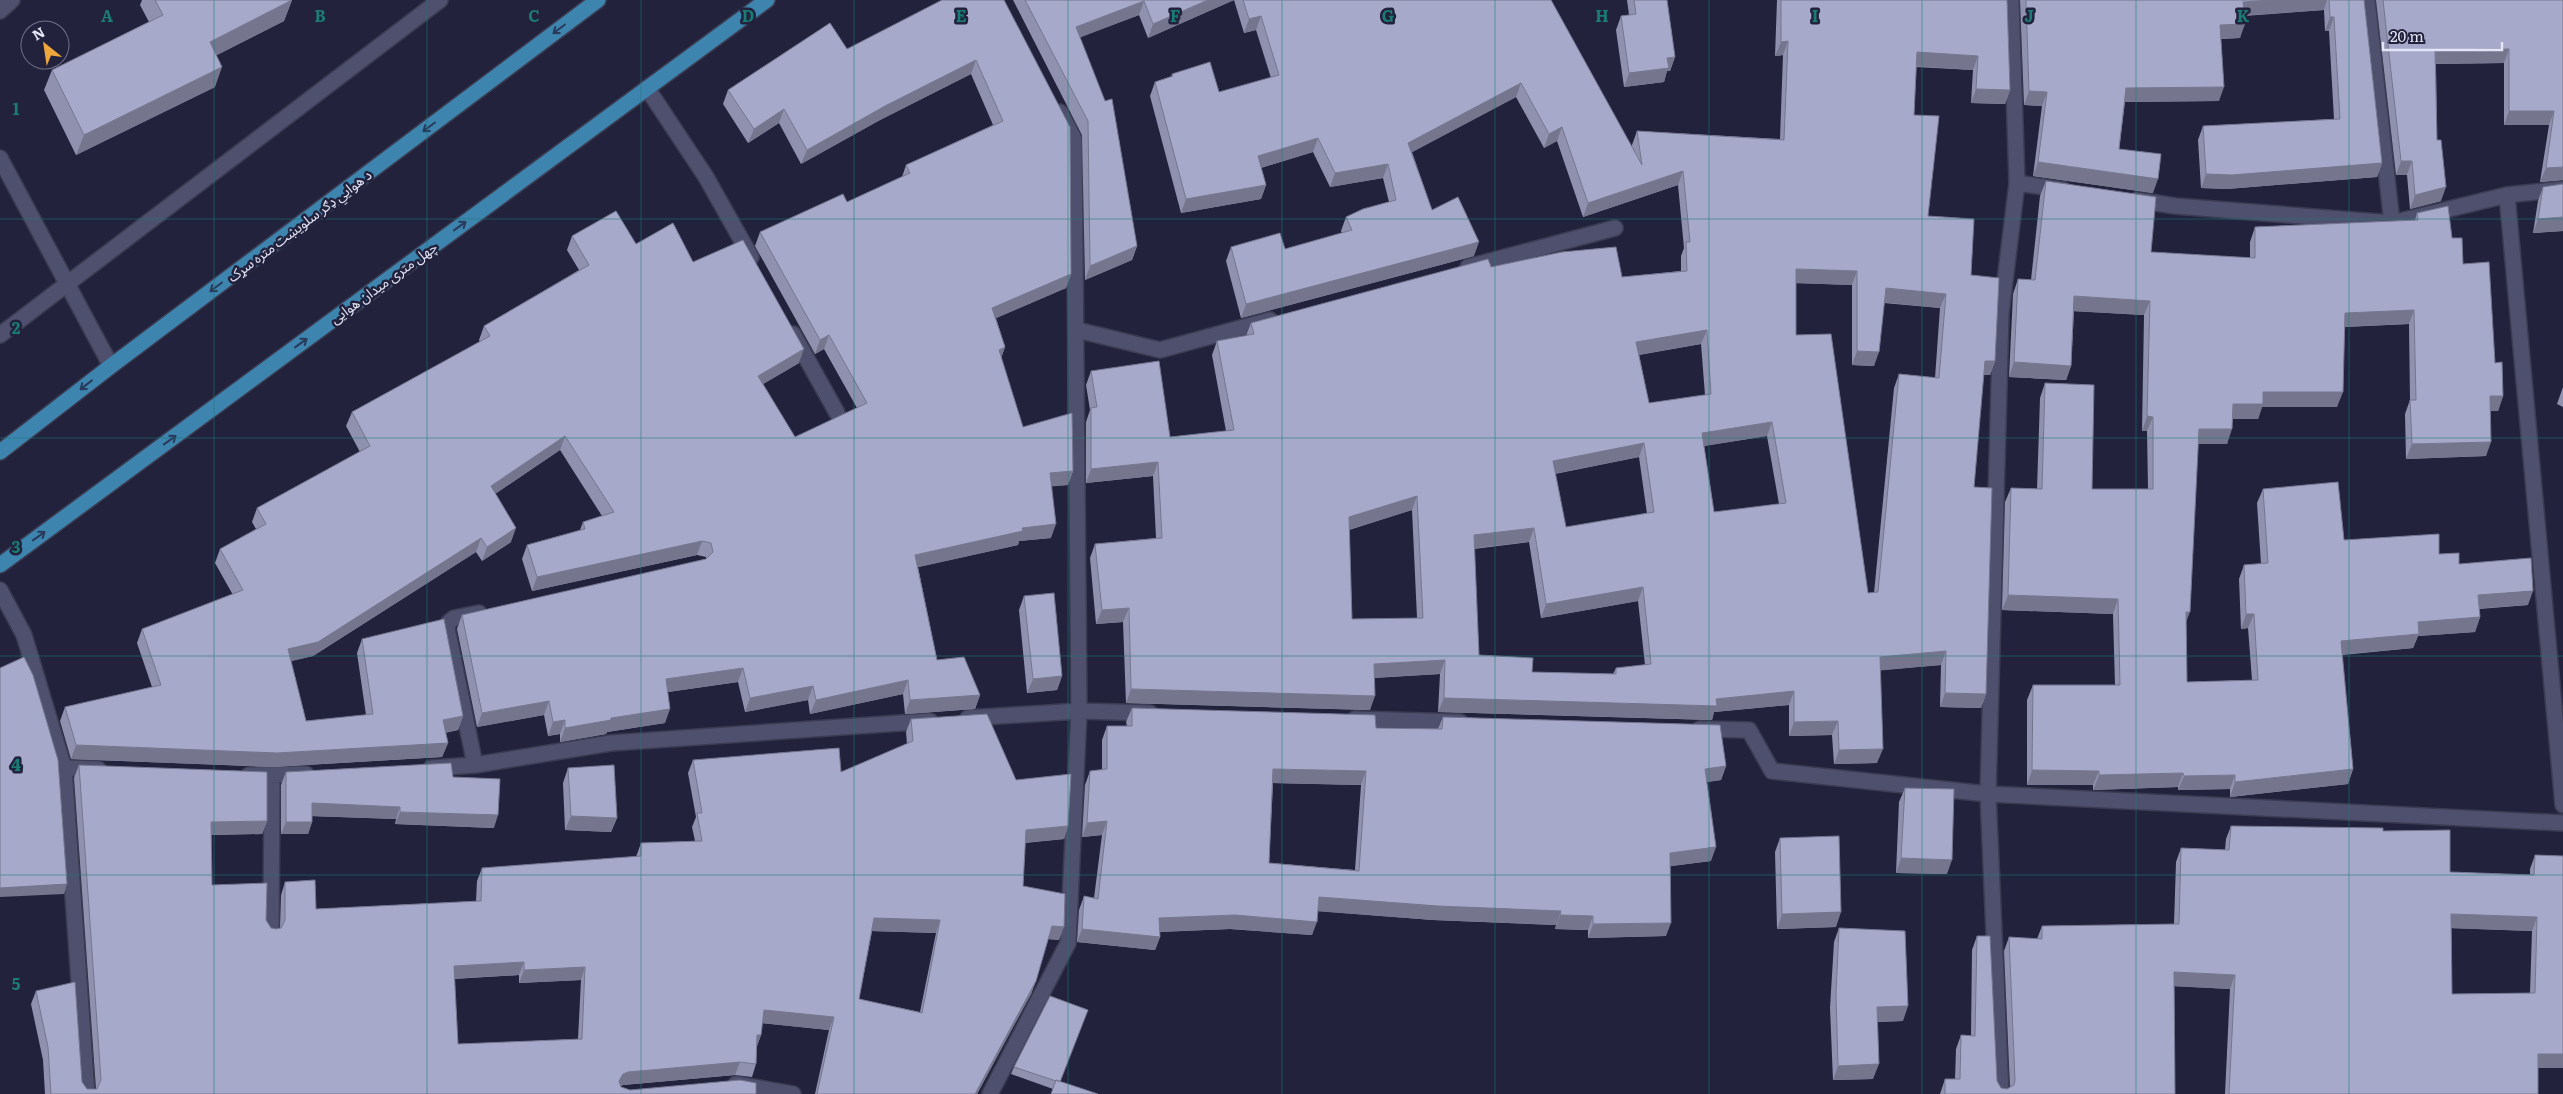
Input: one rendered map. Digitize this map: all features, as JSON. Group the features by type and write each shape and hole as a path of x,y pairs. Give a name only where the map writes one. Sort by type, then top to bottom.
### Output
{"main road":[{"name":"د هوايي ډګر سلویښت متره سړک","path":"0,452 111,366 598,0"},
{"name":"چهل متری میدان هوایی","path":"0,565 767,0"}],"street":[{"path":"0,11 12,0"},
{"path":"0,335 440,0"},
{"path":"2001,1094 1988,794 2001,313 2017,183 2011,0"},
{"path":"2366,0 2392,223"},
{"path":"648,88 706,177 758,270"},
{"path":"990,1094 1068,943 1078,711 1077,330 1074,140 1052,96"},
{"path":"0,158 66,285 111,366"},
{"path":"2017,183 2076,192"},
{"path":"2125,199 2175,206 2392,223 2507,195 2563,189"},
{"path":"2507,195 2563,805"},
{"path":"1454,271 1615,228"},
{"path":"1077,330 1160,350 1283,317"},
{"path":"786,320 837,413"},
{"path":"0,590 24,635 64,768 87,1094"},
{"path":"475,765 447,628 449,622 454,618 492,610"},
{"path":"417,768 475,765 611,743 1078,711 1167,713"},
{"path":"1345,718 1473,722"},
{"path":"1690,728 1749,730 1772,771 1988,794 2563,823"},
{"path":"64,768 114,770"},
{"path":"232,774 272,776 320,773"},
{"path":"270,933 272,776"},
{"path":"718,1086 736,1084 793,1094"}],"building":[{"path":"155,0 292,0 210,42 222,67 84,135 52,70 70,70 70,61 163,15"},
{"path":"942,0 1004,0 1070,127 1071,274 992,308 1005,347 999,350 1023,427 1072,413 1073,471 1050,473 1056,524 1022,528 1023,531 915,555 937,660 964,657 980,695 910,700 908,680 816,700 813,686 750,698 743,668 666,679 670,709 611,718 611,720 565,728 565,720 553,722 549,701 482,713 462,615 706,559 713,552 711,543 702,541 537,577 527,545 585,529 583,522 614,512 565,436 491,486 516,528 487,547 481,538 318,642 288,649 306,721 373,714 362,639 444,619 463,716 443,720 448,743 277,753 76,745 65,707 161,685 142,629 243,590 220,549 266,524 257,508 370,446 352,412 490,336 484,326 589,265 572,236 616,211 636,244 673,223 693,262 743,240 804,349 758,376 795,437 867,403 829,335 820,340 760,232 843,194 847,202 910,173 906,165 1003,121 976,60 885,106 807,150 784,109 754,129 728,90 830,23 847,49"},
{"path":"1025,0 1208,0 1153,24 1144,1 1076,27 1105,101 1112,99 1137,246 1090,266 1088,121"},
{"path":"1243,0 1551,0 1642,165 1637,131 1784,140 1788,41 1781,42 1781,0 2007,0 2010,90 1976,89 1978,56 1917,52 1914,115 1939,116 1928,216 1974,219 1971,275 1999,278 1995,361 1985,361 1974,487 1992,488 1986,694 1945,693 1946,651 1880,657 1883,749 1839,750 1838,721 1794,722 1794,691 1716,699 1717,706 1444,698 1445,660 1374,664 1375,696 1131,689 1129,608 1102,610 1095,544 1162,538 1158,462 1091,469 1091,408 1097,407 1091,371 1159,361 1170,437 1234,430 1217,341 1254,334 1251,323 1488,259 1491,267 1562,252 1616,247 1622,277 1687,271 1686,242 1690,242 1683,171 1588,203 1562,127 1549,134 1521,83 1408,143 1432,210 1458,197 1479,242 1246,304 1231,247 1280,233 1285,249 1352,230 1346,217 1363,209 1396,200 1388,164 1335,173 1318,138 1258,156 1266,185 1186,199 1155,82 1173,76 1172,74 1210,62 1219,92 1279,75 1261,16 1249,19","holes":["1796,269 1857,271 1857,351 1879,352 1886,288 1946,294 1939,378 1899,374 1878,592 1868,593 1831,334 1796,335","1707,330 1711,394 1649,403 1636,342","1772,422 1786,503 1714,512 1702,433","1644,443 1654,512 1566,527 1553,461","1417,496 1423,618 1352,619 1349,517","1534,528 1546,604 1643,587 1651,664 1616,668 1616,674 1532,672 1533,658 1479,655 1474,535"]},
{"path":"1634,0 1667,0 1675,57 1667,58 1669,68 1629,73 1621,16 1636,14"},
{"path":"2026,0 2271,0 2243,2 2245,24 2220,25 2224,87 2126,88 2119,149 2161,154 2158,179 2038,162 2047,92 2029,91"},
{"path":"2329,0 2364,0 2382,163 2232,175 2206,174 2203,126 2340,119 2334,17 2330,17"},
{"path":"2383,0 2563,0 2563,167 2546,168 2554,111 2509,111 2509,49 2435,50 2437,140 2441,140 2446,187 2415,195 2412,161 2401,161"},
{"path":"2046,181 2156,197 2151,252 2255,258 2255,227 2418,220 2417,213 2448,206 2452,238 2462,238 2463,264 2489,262 2495,363 2502,362 2503,396 2490,396 2491,442 2412,444 2410,400 2416,400 2414,310 2345,313 2343,392 2263,392 2263,404 2233,404 2232,429 2199,429 2190,612 2186,612 2187,682 2258,680 2254,614 2246,614 2244,565 2268,563 2263,489 2338,482 2344,540 2439,534 2439,554 2459,553 2459,564 2531,558 2533,591 2478,595 2480,617 2418,622 2419,634 2341,641 2353,769 2235,782 2235,775 2184,776 2183,773 2099,775 2099,771 2032,770 2033,685 2120,685 2118,599 2008,595 2011,488 2042,489 2045,383 2094,385 2092,489 2153,489 2153,417 2147,416 2150,301 2074,296 2071,366 2014,362 2018,279 2035,280"},
{"path":"2563,184 2563,217 2538,219 2543,187"},
{"path":"1054,593 1062,676 1033,679 1024,596"},
{"path":"24,657 33,675 58,760 67,884 0,888 0,668"},
{"path":"1132,708 1375,715 1376,728 1442,729 1443,717 1720,725 1726,766 1705,769 1716,847 1670,853 1671,923 1593,924 1593,916 1560,915 1561,911 1438,906 1319,897 1317,922 1235,915 1159,918 1160,937 1082,929 1084,896 1098,899 1107,821 1087,823 1090,771 1107,769 1107,726 1132,726","holes":["1273,769 1366,771 1359,871 1269,863"]},
{"path":"987,714 1016,780 1071,774 1068,826 1026,830 1023,886 1065,894 1064,927 1052,926 1036,981 975,1094 817,1094 834,1017 764,1010 761,1035 757,1035 756,1064 740,1062 628,1072 623,1074 619,1081 621,1087 630,1090 740,1080 756,1083 756,1094 51,1094 48,1047 36,991 75,982 82,1082 87,1089 97,1089 101,1080 79,765 267,772 267,821 211,822 212,885 267,883 266,920 271,928 276,929 281,928 285,920 285,882 315,880 316,909 481,901 482,868 641,856 641,843 702,841 697,813 702,813 693,760 839,748 841,772 913,741 911,719","holes":["874,918 940,920 922,1013 859,999","524,962 524,970 585,967 582,1039 458,1044 454,966"]},
{"path":"451,763 453,777 500,779 498,815 400,812 400,807 312,803 312,822 286,822 286,772"},
{"path":"614,765 617,818 571,816 568,768"},
{"path":"1905,788 1954,789 1952,860 1901,858"},
{"path":"2231,826 2383,828 2383,831 2450,830 2450,872 2534,875 2535,855 2563,856 2563,1054 2538,1054 2538,1094 2229,1094 2235,975 2174,972 2175,1094 1945,1094 1945,1079 1960,1079 1961,1035 1975,1036 1977,936 1990,936 1997,1081 2001,1088 2007,1089 2014,1085 2015,1080 2009,937 2042,939 2042,926 2179,924 2181,848 2229,850","holes":["2451,914 2537,917 2535,993 2452,994"]},
{"path":"1839,836 1841,912 1782,914 1780,838"},
{"path":"1839,928 1905,931 1908,1006 1877,1007 1879,1064 1838,1066 1836,994"},
{"path":"1050,996 1088,1010 1060,1082 1014,1067"},
{"path":"1056,1080 1098,1094 1051,1094"}]}
